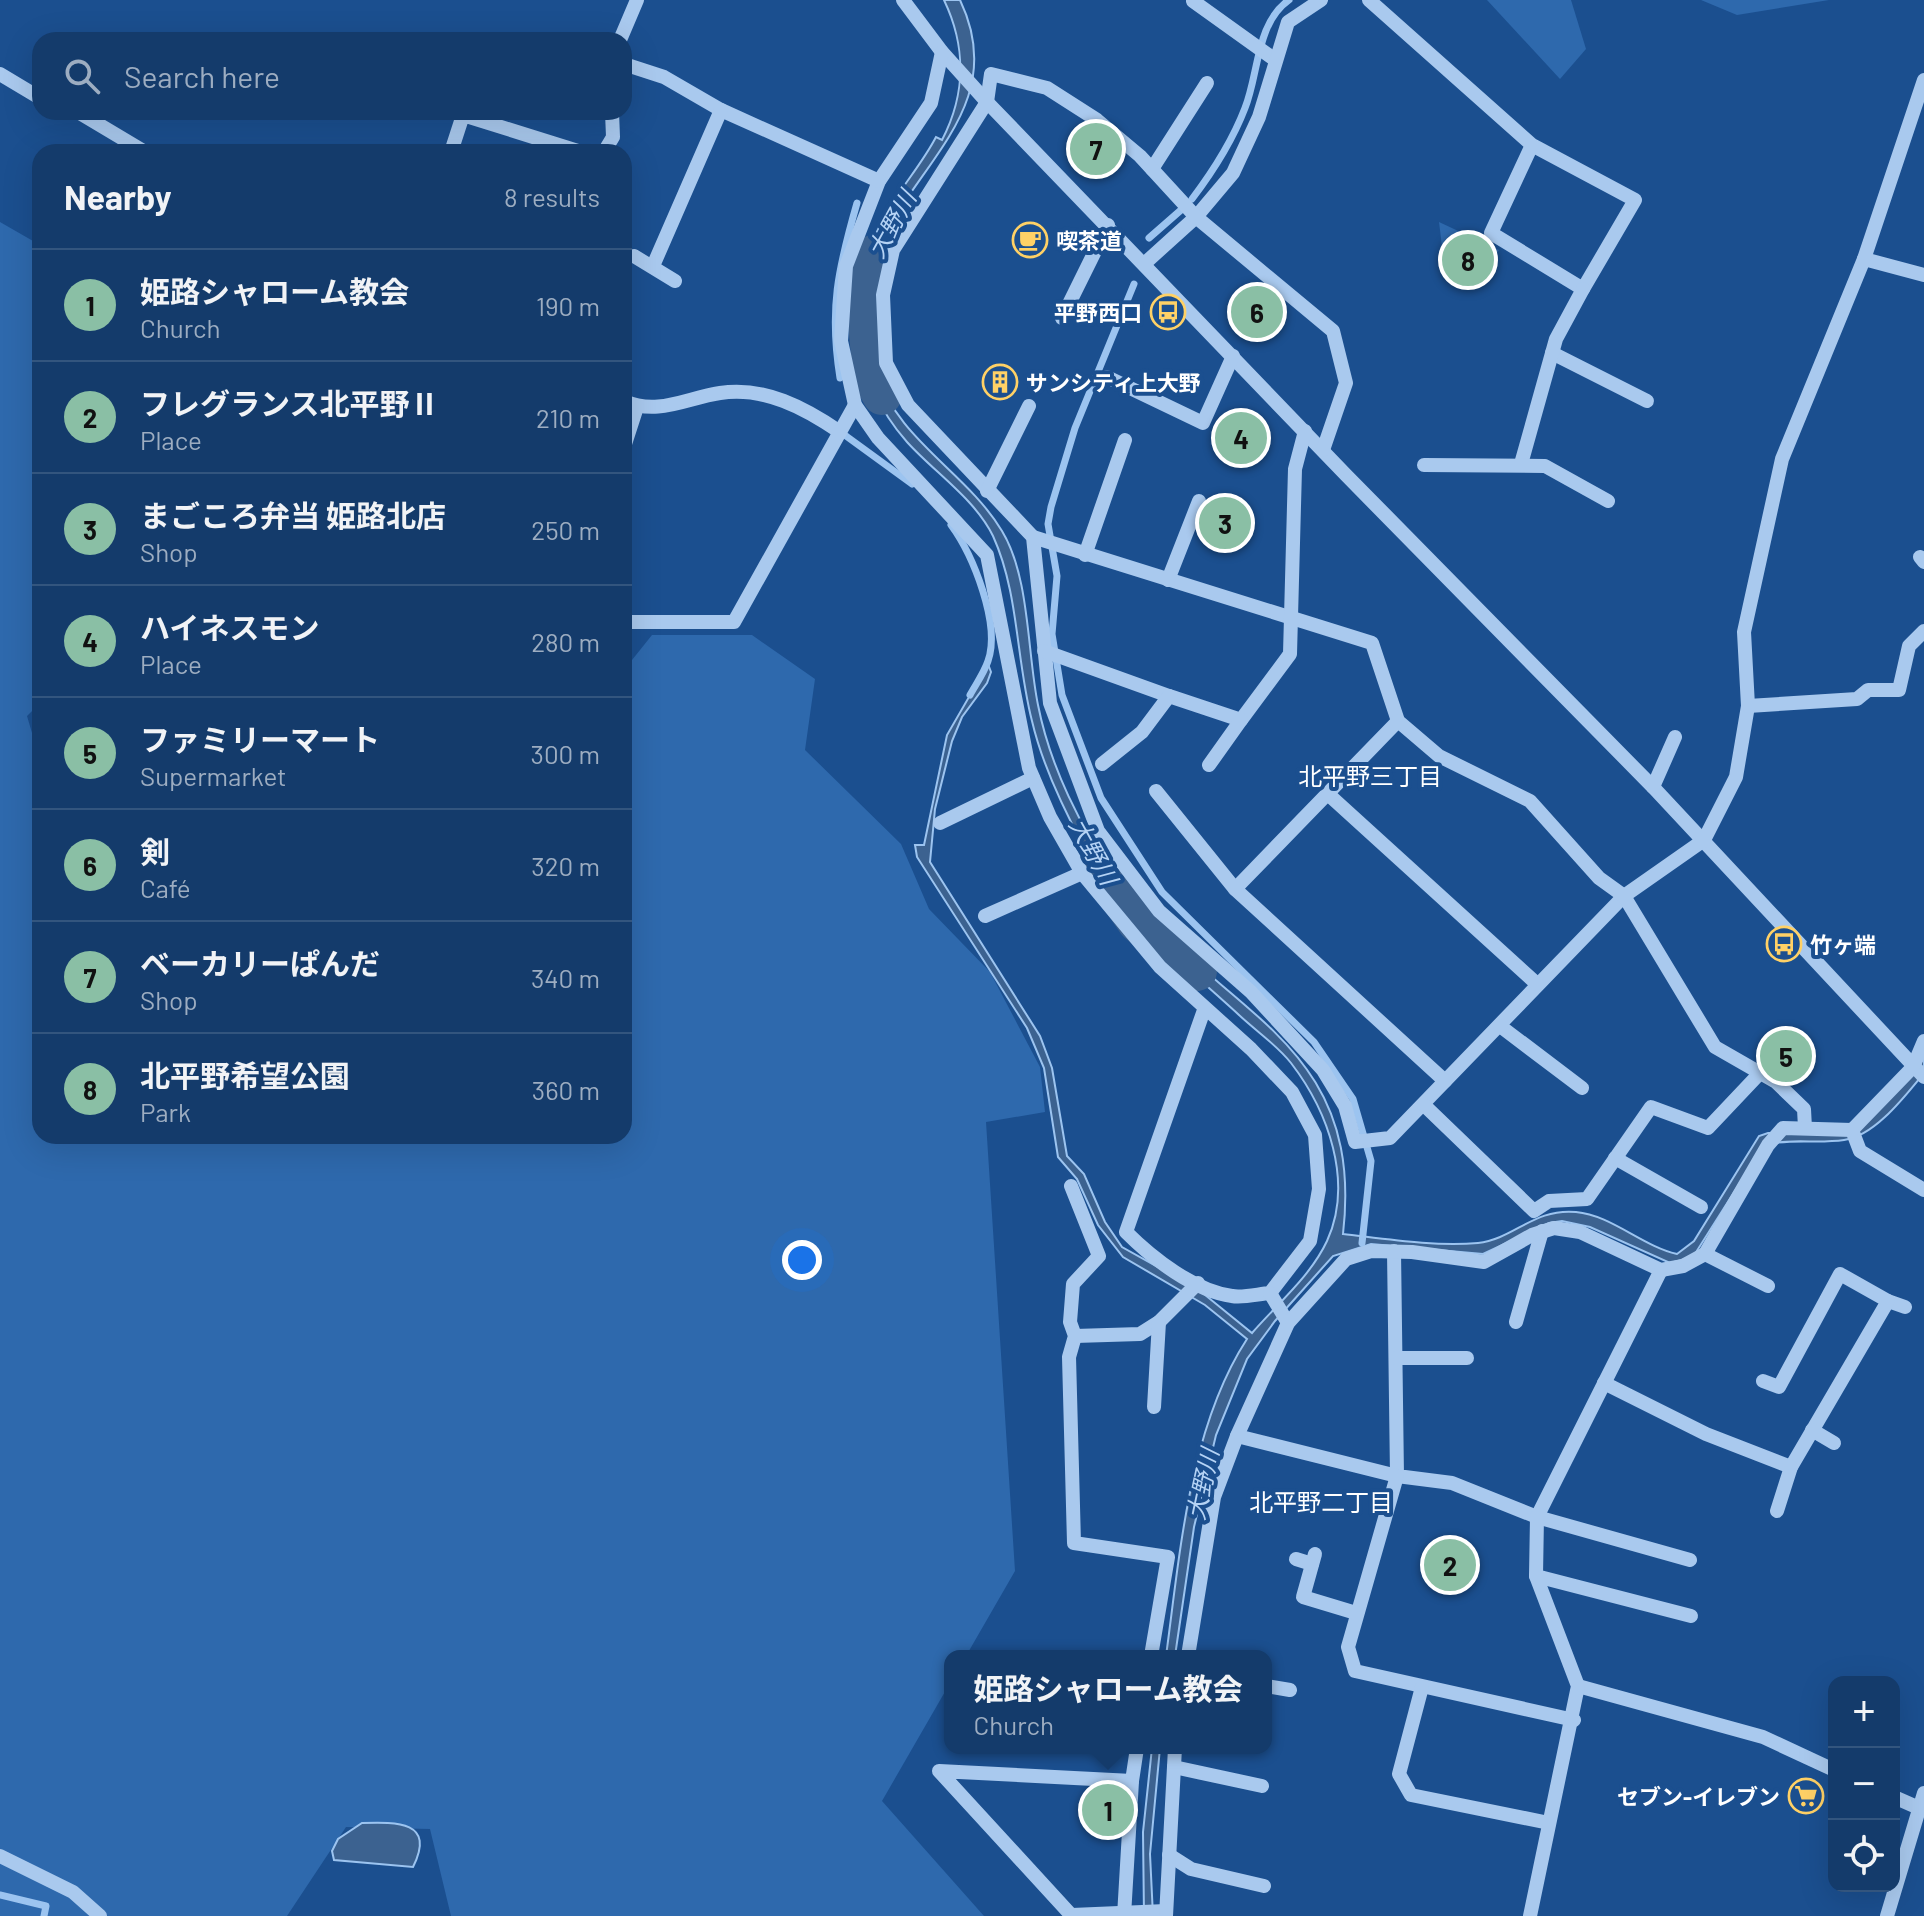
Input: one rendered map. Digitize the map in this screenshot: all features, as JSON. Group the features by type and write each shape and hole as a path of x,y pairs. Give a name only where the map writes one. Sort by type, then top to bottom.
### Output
{"street":[{"path":"623,32 637,0"},
{"path":"903,0 942,52 987,102 1704,840 1919,1072"},
{"path":"1144,264 1196,217 1233,173 1259,117 1274,59 1288,22 1321,0"},
{"path":"1369,0 1532,145 1635,200 1583,289 1552,353 1521,464"},
{"path":"1193,1 1274,59"},
{"path":"942,52 931,103 879,181 846,266 841,341 855,405 878,438 987,555 1033,778 1050,817 1082,873 1160,967 1204,1010 1251,1049 1292,1092 1315,1135 1319,1189 1310,1241 1270,1293 1233,1297 1198,1283 1148,1254 1126,1232 1204,1010"},
{"path":"632,67 664,77 721,110 879,181"},
{"path":"0,74 32,93"},
{"path":"1323,450 1346,383 1333,331 1196,217 1152,169 1097,120 1047,88 991,74 987,102 893,250 883,295 886,363 908,405 1033,537 1372,643 1398,721 1439,756 1530,801 1599,878 1624,896 1715,1047 1776,1082 1804,1109 1805,1128"},
{"path":"1033,537 1050,703 1098,831 1159,911 1251,992 1323,1070 1345,1106 1355,1142 1390,1138 1624,896 1704,840 1736,777 1748,706 1744,632 1782,459 1864,259 1924,80"},
{"path":"1152,169 1207,83"},
{"path":"653,266 721,110"},
{"path":"91,120 132,144"},
{"path":"454,144 461,120"},
{"path":"479,120 555,144"},
{"path":"609,144 613,137 612,120"},
{"path":"1532,145 1491,233 1583,289"},
{"path":"1062,318 1108,225"},
{"path":"634,256 675,281"},
{"path":"1864,259 1924,275"},
{"path":"1552,353 1647,401"},
{"path":"1107,377 1203,423 1233,356"},
{"path":"632,404 670,407 721,393 772,396 812,413 840,432"},
{"path":"632,622 734,622 855,405"},
{"path":"987,491 1029,406"},
{"path":"1209,765 1290,654 1295,469 1305,431"},
{"path":"1085,555 1125,440"},
{"path":"1424,465 1545,466 1608,501"},
{"path":"1168,580 1199,501"},
{"path":"1748,706 1857,699 1868,690 1899,690 1909,646 1924,631"},
{"path":"1044,651 1241,720"},
{"path":"1102,764 1142,732 1169,696"},
{"path":"1235,889 1398,721"},
{"path":"1653,787 1675,737"},
{"path":"940,823 1033,778"},
{"path":"1156,791 1235,889 1445,1081"},
{"path":"1329,795 1537,984"},
{"path":"985,916 1082,873"},
{"path":"1500,1026 1582,1088"},
{"path":"1189,1650 1214,1497 1237,1436 1288,1323 1346,1259 1371,1251 1394,1251 1484,1262 1542,1231 1554,1228 1580,1232 1661,1270 1683,1266 1705,1254 1768,1145 1783,1128 1852,1130 1919,1072 1924,1041"},
{"path":"1424,1105 1534,1211 1549,1201 1587,1199 1651,1107 1708,1128 1760,1073"},
{"path":"1852,1130 1860,1151 1924,1190"},
{"path":"1615,1158 1701,1207"},
{"path":"1071,1186 1099,1256 1073,1284 1070,1322 1075,1336 1069,1357 1074,1543 1168,1557 1152,1650"},
{"path":"1516,1322 1542,1231"},
{"path":"1394,1251 1397,1476 1348,1647 1355,1671 1574,1720"},
{"path":"1705,1254 1768,1286"},
{"path":"1530,1916 1574,1720 1578,1686 1536,1576 1537,1517 1661,1270"},
{"path":"1763,1381 1779,1387 1840,1274 1905,1307"},
{"path":"1075,1336 1140,1334 1159,1322 1198,1283"},
{"path":"1270,1293 1288,1323"},
{"path":"1777,1511 1791,1467 1888,1301"},
{"path":"1154,1407 1159,1322"},
{"path":"1396,1358 1467,1358"},
{"path":"1604,1383 1706,1434 1791,1467"},
{"path":"1812,1430 1834,1443"},
{"path":"1237,1436 1397,1476 1452,1483 1537,1517 1690,1560"},
{"path":"1296,1559 1314,1559 1303,1597 1356,1613"},
{"path":"1536,1576 1691,1616"},
{"path":"1578,1686 1763,1737 1828,1767"},
{"path":"1272,1687 1290,1690"},
{"path":"1422,1687 1399,1774 1411,1795 1549,1823"},
{"path":"1124,1915 1136,1754"},
{"path":"1132,1781 939,1771 1072,1916 1166,1914 1175,1754"},
{"path":"1174,1767 1262,1786"},
{"path":"1887,1916 1924,1793"},
{"path":"1900,1800 1919,1808"},
{"path":"1169,1855 1191,1869 1264,1886"},
{"path":"0,1856 73,1892 100,1916"}],"shaded area":[{"path":"1487,0 1571,0 1586,49 1560,79"},
{"path":"1701,0 1829,0 1737,15"},
{"path":"0,222 32,240 32,711 27,716 32,733 32,1144 632,1144 632,660 652,635 752,635 815,679 805,750 901,844 929,909 990,972 1040,1067 1045,1112 986,1122 1015,1571 969,1650 944,1650 944,1693 882,1801 984,1916 451,1916 430,1829 346,1827 287,1916 0,1916"},
{"path":"1439,222 1499,250 1477,287 1445,271"}],"water":[{"path":"944,0 960,0 973,41 973,78 962,112 882,241 869,277 867,324 876,370 899,416 987,510 1011,550 1023,592 1034,684 1043,728 1068,796 1091,839 1117,879 1155,925 1274,1032 1307,1069 1331,1113 1344,1167 1343,1234 1428,1243 1478,1243 1503,1236 1548,1215 1576,1212 1602,1219 1677,1254 1694,1241 1759,1136 1768,1133 1845,1133 1924,1059 1924,1073 1908,1093 1878,1123 1856,1137 1764,1145 1693,1257 1670,1263 1590,1227 1562,1221 1549,1223 1483,1254 1371,1244 1333,1256 1275,1321 1247,1359 1216,1435 1194,1527 1176,1650 1167,1650 1190,1493 1212,1412 1227,1374 1247,1339 1205,1305 1123,1257 1098,1225 1077,1179 1058,1157 1044,1068 1027,1028 917,857 915,845 924,845 947,735 988,664 991,672 987,683 962,717 952,741 935,809 930,862 1040,1036 1052,1068 1067,1156 1084,1174 1105,1222 1122,1247 1199,1290 1252,1333 1303,1278 1327,1241 1335,1218 1337,1171 1326,1125 1291,1063 1154,936 1115,893 1083,845 1053,784 1036,737 1008,580 993,536 976,510 907,442 888,417 864,361 859,332 859,302 873,242 898,194 936,137 942,140 956,105 959,52"},
{"path":"1151,1754 1159,1754 1150,1854 1153,1916 1144,1916 1143,1832"},
{"path":"362,1823 400,1824 416,1833 420,1841 413,1867 334,1860 332,1851 338,1839"}],"waterway":[{"path":"1192,199 1234,132 1250,94 1264,35 1278,10 1289,0"},
{"path":"840,378 835,331 837,289 857,203"},
{"path":"1149,238 1181,210"},
{"name":"大野川","path":"873,255 864,276 873,379 882,395"},
{"path":"1134,284 1075,428 1048,524 1057,576 1052,634 1062,695 1101,798 1162,892 1314,1042 1353,1099 1371,1161 1362,1243"},
{"path":"846,436 912,484"},
{"path":"951,525 976,571 991,628 988,661 970,695"},
{"name":"大野川","path":"1099,867 1137,922 1197,971"},
{"path":"0,1895 46,1906 44,1916"}],"place":[{"name":"ベーカリーぱんだ","path":"1096,149"},
{"name":"喫茶道","path":"1030,240"},
{"name":"北平野希望公園","path":"1468,260"},
{"name":"平野西口","path":"1168,312"},
{"name":"剣","path":"1257,312"},
{"name":"サンシティ上大野","path":"1000,382"},
{"name":"ハイネスモン","path":"1241,438"},
{"name":"まごころ弁当 姫路北店","path":"1225,523"},
{"name":"竹ヶ端","path":"1784,944"},
{"name":"ファミリーマート","path":"1786,1056"},
{"name":"フレグランス北平野Ⅱ","path":"1450,1565"},
{"name":"セブン-イレブン","path":"1806,1796"},
{"name":"姫路シャローム教会","path":"1108,1810"}],"district":[{"name":"北平野三丁目","path":"1370,775"},
{"name":"北平野二丁目","path":"1321,1501"}]}
